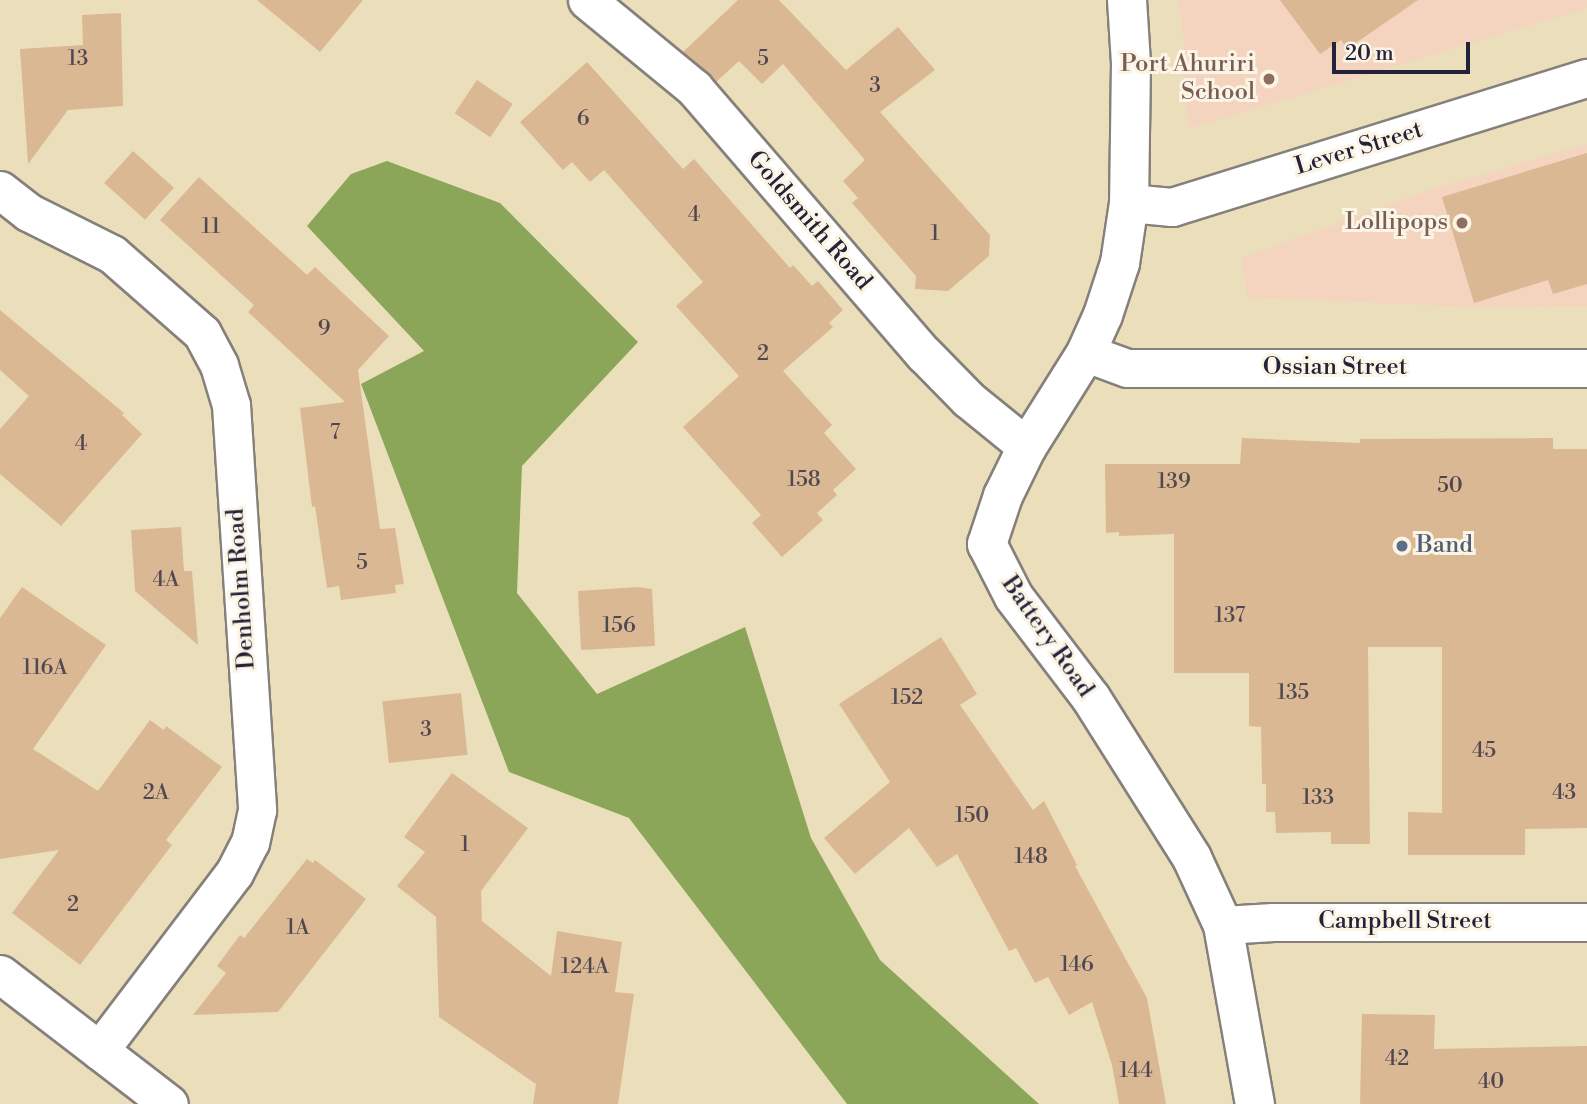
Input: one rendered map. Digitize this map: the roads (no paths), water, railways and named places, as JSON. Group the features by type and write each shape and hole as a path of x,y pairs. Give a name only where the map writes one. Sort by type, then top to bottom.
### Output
{"street":[{"name":"Goldsmith Road","path":"587,0 694,88 925,354 968,399 1027,447"},
{"name":"Battery Road","path":"1127,0 1131,63 1129,203 1120,263 1103,315 1086,353 1027,447 1003,496 987,544 1014,597 1091,698 1192,858 1223,925 1255,1104"},
{"name":"Lever Street","path":"1129,203 1172,207 1587,78"},
{"name":"Denholm Road","path":"0,190 28,212 112,254 201,333 219,365 231,405 257,810 250,842 234,873 99,1051"},
{"name":"Ossian Street","path":"1086,353 1127,368 1587,369"},
{"name":"Campbell Street","path":"1223,925 1273,922 1587,922"},
{"path":"0,974 169,1104"}],"place":[{"name":"Port Ahuriri School","path":"1269,79"},
{"name":"Lollipops","path":"1462,223"},
{"name":"Band","path":"1402,546"}]}
